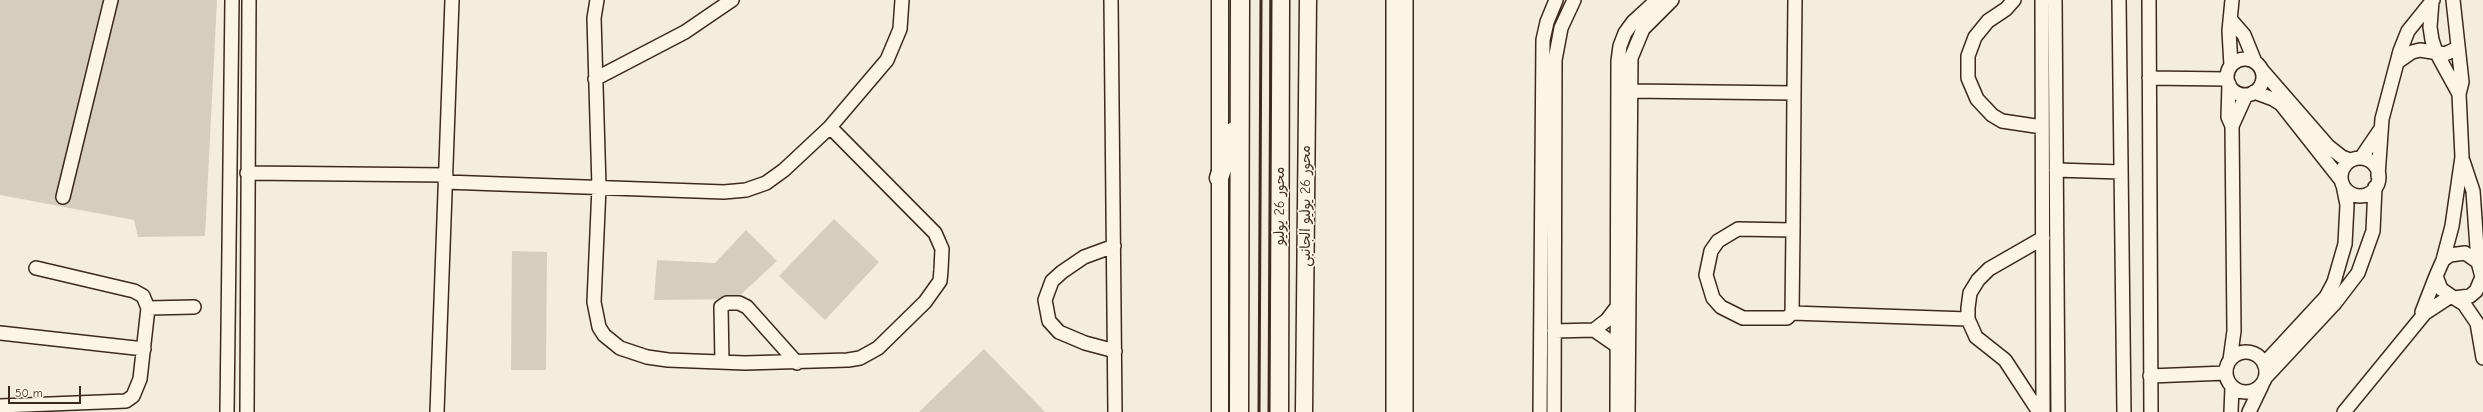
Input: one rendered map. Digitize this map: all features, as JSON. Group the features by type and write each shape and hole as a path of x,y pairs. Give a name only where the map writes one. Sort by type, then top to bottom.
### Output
{"highway":[{"path":"1240,0 1240,412"},
{"name":"محور 26 يوليو","path":"1279,412 1280,0"},
{"path":"1219,178 1240,111"}],"main road":[{"path":"1220,0 1220,412"},
{"name":"محور 26 يوليو الجانبى","path":"1304,412 1308,0"}],"street":[{"path":"63,197 111,0"},
{"path":"227,412 232,0"},
{"path":"247,412 249,0"},
{"path":"437,412 452,0"},
{"path":"597,0 594,18 598,187 594,302 599,327 604,335 620,348 647,357 722,362 797,363 848,360 860,358 873,351 898,330 934,292 940,281 942,249 935,233 830,127"},
{"path":"596,79 685,32 732,0"},
{"path":"248,173 445,179 724,192 746,190 766,183 784,170 830,127 887,60 900,29 902,0"},
{"path":"1111,0 1115,412"},
{"path":"1393,0 1393,412"},
{"path":"1406,0 1406,412"},
{"path":"1540,412 1543,40 1547,22 1556,0"},
{"path":"1554,412 1555,60 1561,28 1574,0"},
{"path":"1617,412 1618,61 1620,46 1633,22 1657,0"},
{"path":"1628,412 1632,58 1638,38 1649,21 1672,0"},
{"path":"1793,230 1738,229 1727,234 1711,251 1706,275 1713,298 1731,314 1742,318 1787,318 1792,313 1793,230 1795,0"},
{"path":"2014,0 2006,9 1988,21 1975,37 1968,56 1968,78 1977,99 1992,115 2002,121 2042,127"},
{"path":"2042,0 2043,412"},
{"path":"2055,0 2058,412"},
{"path":"2119,0 2124,412"},
{"path":"2149,0 2150,412"},
{"path":"2231,412 2232,387 2226,373 2230,360 2234,331 2232,126 2228,117 2229,31 2232,0"},
{"path":"2432,0 2430,27 2436,52 2459,94"},
{"path":"2264,364 2358,273 2369,246 2375,216 2380,130 2386,99 2408,31 2432,0"},
{"path":"2418,320 2429,299 2443,260 2456,209 2462,157 2459,94 2462,82 2450,2"},
{"path":"2231,20 2246,39 2258,66 2262,82 2250,94 2232,126"},
{"path":"2399,61 2412,52 2428,50 2450,53 2458,48"},
{"path":"2149,78 2229,76 2242,60 2258,66 2297,117 2342,182 2356,195 2367,194 2377,182 2378,171 2371,162 2356,159 2328,146 2297,117 2273,98 2236,92 2229,76"},
{"path":"1631,91 1794,93"},
{"path":"2249,412 2264,381 2330,300 2341,264 2345,244 2346,205 2342,182 2343,169 2356,159 2380,130"},
{"path":"2462,157 2473,191 2481,267 2480,285 2483,298"},
{"path":"2056,170 2121,172"},
{"path":"2039,412 2005,360 1976,337 1968,319 1970,293 1978,280 1989,269 2043,238"},
{"path":"1114,246 1084,257 1062,272 1052,281 1045,300 1049,321 1059,332 1086,343 1115,351"},
{"path":"2443,260 2450,255 2465,253 2481,267"},
{"path":"0,406 126,401 132,396 137,388 144,349 148,308 143,296 134,291 36,268"},
{"path":"2436,276 2441,289 2472,313 2482,329 2483,358"},
{"path":"2344,412 2418,320 2432,306 2452,297 2470,296 2480,285"},
{"path":"722,362 721,307 727,303 739,303 747,307 797,363"},
{"path":"148,308 194,307"},
{"path":"1554,331 1594,330 1607,320 1617,307"},
{"path":"1792,313 1968,319"},
{"path":"1594,330 1617,346"},
{"path":"2234,331 2250,352 2261,359 2264,364 2264,381"},
{"path":"0,334 144,349"},
{"path":"2230,360 2237,354 2250,352"},
{"path":"2150,376 2226,373"},
{"path":"2232,387 2248,392 2264,381"},
{"path":"2355,398 2358,412"}],"shaded area":[{"path":"0,0 217,0 205,236 138,237 134,220 0,195"},
{"path":"834,219 879,262 825,320 779,276"},
{"path":"746,230 777,261 736,299 654,300 657,260 715,263"},
{"path":"512,251 547,252 546,370 511,370"},
{"path":"984,349 1045,412 919,412"}],"railway":[{"path":"1259,412 1261,0"},
{"path":"1269,412 1271,0"}]}
